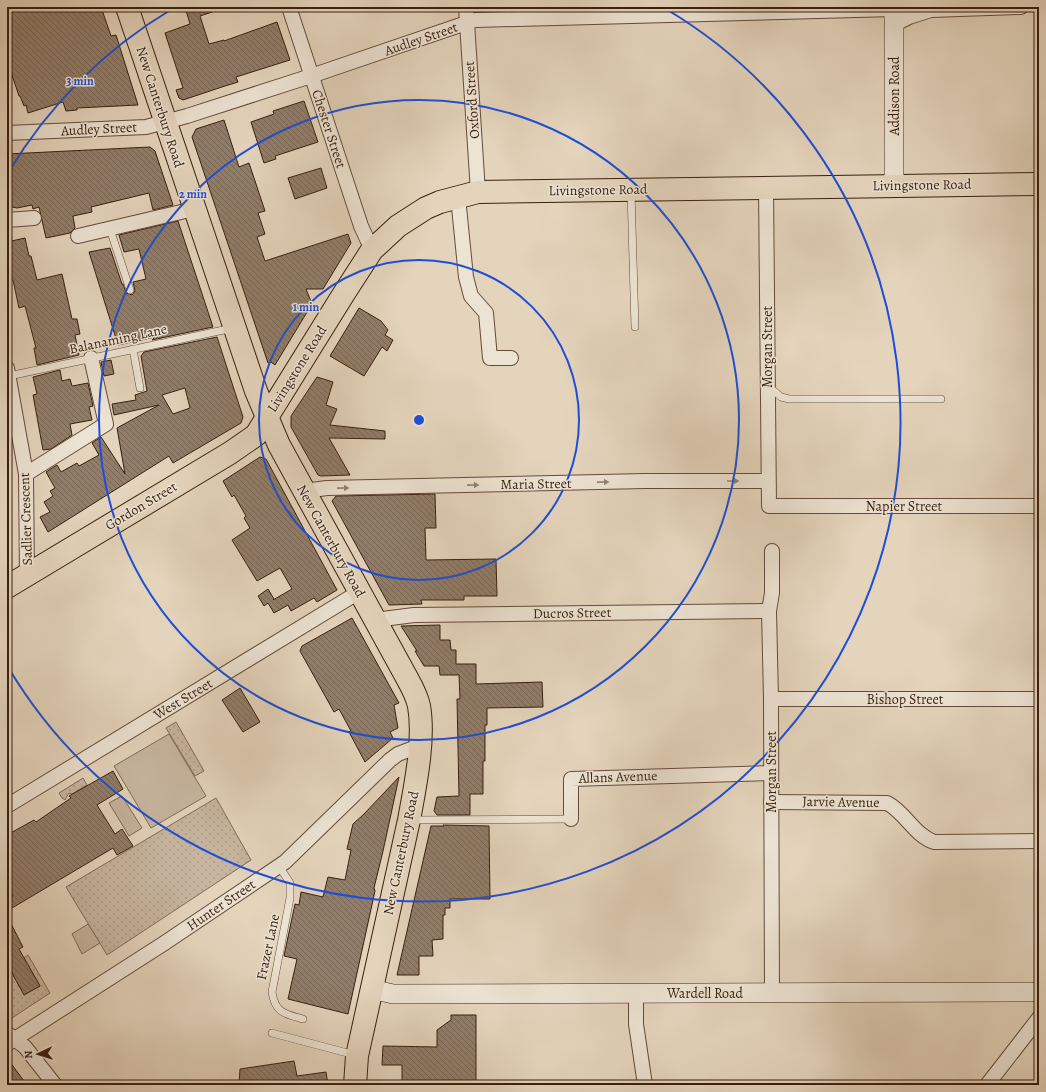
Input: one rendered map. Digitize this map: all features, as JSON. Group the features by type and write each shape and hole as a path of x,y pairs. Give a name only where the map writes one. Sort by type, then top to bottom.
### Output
{"main road":[{"name":"New Canterbury Road","path":"127,7 233,328 267,418 279,445 304,492 414,691 419,705 419,746 416,785 357,1056 355,1085"},
{"name":"Livingstone Road","path":"267,418 372,250 398,226 426,208 468,194 766,187 1039,184"},
{"name":"Gordon Street","path":"7,587 256,436 267,418"}],"street":[{"name":"Chester Street","path":"289,7 361,226 372,250"},
{"name":"Oxford Street","path":"466,7 468,194 466,277 471,296 486,313 490,358 511,358"},
{"name":"Audley Street","path":"7,133 146,127 311,76 475,20 620,12 894,14 909,16 931,10 1021,7"},
{"name":"Addison Road","path":"894,14 894,186"},
{"name":"Morgan Street","path":"766,187 769,506"},
{"path":"78,236 194,209"},
{"path":"7,220 34,218"},
{"path":"26,474 106,424 91,358"},
{"name":"Sadlier Crescent","path":"9,380 26,474 27,575"},
{"name":"Maria Street","path":"304,492 327,488 645,481 768,482"},
{"name":"Napier Street","path":"769,506 1039,506"},
{"name":"Morgan Street","path":"772,551 772,593 769,611 772,993"},
{"name":"West Street","path":"7,806 359,592"},
{"name":"Ducros Street","path":"375,620 414,615 769,611"},
{"name":"Bishop Street","path":"770,699 1039,699"},
{"name":"Hunter Street","path":"10,1039 163,944 279,866 390,760 398,754 419,746"},
{"name":"Allans Avenue","path":"571,819 571,779 771,773"},
{"name":"Jarvie Avenue","path":"771,802 887,803 895,807 927,840 934,842 1039,841"},
{"name":"Wardell Road","path":"371,989 393,994 1039,992"},
{"path":"636,993 636,1024 645,1085"},
{"path":"987,1085 1039,1018"},
{"path":"10,1039 25,1047 55,1085"}],"lane":[{"path":"631,190 635,327"},
{"path":"110,229 130,290"},
{"name":"Balanaming Lane","path":"9,380 91,358 233,328"},
{"path":"133,349 140,388"},
{"path":"768,386 781,397 789,399 941,399"},
{"name":"Allans Avenue","path":"409,820 571,819"},
{"name":"Frazer Lane","path":"279,866 290,882 291,890 289,910 272,992 273,1000 280,1011 286,1015 303,1018"},
{"path":"272,1033 357,1056"}],"shaded area":[{"path":"176,722 204,771 195,776 166,728"},
{"path":"169,734 206,796 151,828 114,766"},
{"path":"83,778 87,785 72,794 69,793 65,800 62,798 59,793"},
{"path":"122,796 142,828 129,836 109,803"},
{"path":"216,798 251,860 107,955 66,887"},
{"path":"88,924 100,943 82,954 72,934"},
{"path":"28,955 50,993 12,1018 7,1010 7,964 24,994 40,986 24,958"}],"building":[{"path":"7,7 101,7 111,36 116,35 138,105 77,108 77,110 66,111 63,102 28,113 26,105 24,106 19,96 7,60"},
{"path":"185,7 221,7 221,9 200,16 209,44 224,41 277,22 290,60 236,77 238,82 183,100 179,98 176,90 183,88 165,33 190,24"},
{"path":"304,101 318,142 275,156 276,159 264,163 251,122 274,114 273,111"},
{"path":"224,120 239,167 249,163 265,211 258,213 265,234 257,237 265,261 348,234 351,243 323,289 306,289 312,304 275,365 271,362 268,363 192,137 196,129"},
{"path":"150,147 155,151 173,205 153,210 149,193 91,207 92,212 73,216 75,228 70,233 46,238 39,207 33,209 32,205 17,208 7,206 7,154"},
{"path":"321,168 327,188 295,199 288,178"},
{"path":"178,221 213,327 152,340 155,337 118,345 89,252 110,248 126,293 132,295 135,291 133,282 146,279 139,249 124,252 119,235"},
{"path":"25,238 37,280 62,274 72,319 77,319 80,334 75,335 79,355 37,365 34,348 36,348 25,306 19,308 13,280 7,281 7,242"},
{"path":"359,308 381,321 388,330 385,335 393,340 387,351 382,347 364,376 330,356"},
{"path":"217,337 243,417 241,423 173,463 169,456 48,532 40,517 50,512 44,502 53,496 50,491 55,488 46,472 57,465 61,472 77,463 79,466 99,455 92,443 101,437 125,474 117,428 159,405 114,415 112,404 136,400 135,395 147,391 141,356 144,352","holes":["185,388 190,408 173,414 162,395"]},
{"path":"111,360 114,374 104,376 101,362"},
{"path":"60,370 62,381 70,379 72,386 88,383 93,406 89,407 92,420 70,424 72,435 51,449 43,450 33,395 37,394 33,377"},
{"path":"317,377 333,382 326,405 337,409 330,425 385,431 385,439 329,438 350,475 318,475 291,427 291,416"},
{"path":"260,457 266,459 337,590 317,602 314,598 291,611 288,605 274,613 268,603 264,606 258,596 268,589 274,599 273,600 292,589 280,568 257,581 232,540 250,528 244,518 246,516 234,495 232,497 223,481"},
{"path":"435,494 436,528 425,528 426,560 496,559 497,596 464,596 464,600 421,600 422,604 389,605 332,501 336,496"},
{"path":"352,618 399,703 394,705 398,728 390,732 393,738 365,762 339,709 334,712 300,651 302,646"},
{"path":"440,625 440,640 450,640 451,650 456,650 456,664 476,664 476,684 542,682 543,707 487,708 487,725 485,725 485,761 483,761 483,794 470,794 470,815 437,815 434,811 437,797 459,796 457,699 460,699 459,675 440,675 439,666 424,666 415,651 417,651 401,626"},
{"path":"240,688 260,722 243,732 222,700"},
{"path":"113,771 123,789 97,805 115,834 122,829 133,846 117,855 113,848 7,911 7,899 13,896 8,887 12,885 7,875 7,835 34,820 36,822 71,798 69,796"},
{"path":"399,777 348,1014 288,999 297,959 284,956 295,904 299,905 301,892 323,897 328,877 345,880 351,850 347,849 353,824"},
{"path":"443,825 489,826 490,899 450,899 450,908 445,908 445,915 443,915 443,939 432,940 433,956 419,956 419,975 397,975 431,826 444,826"},
{"path":"7,916 23,947 19,949 40,986 24,995 7,964"},
{"path":"451,1015 476,1015 476,1085 437,1085 437,1081 417,1085 402,1085 402,1065 382,1065 383,1046 437,1047 437,1030 451,1020"},
{"path":"7,1058 27,1085 7,1085"},
{"path":"294,1061 297,1076 326,1072 328,1085 239,1085 240,1069"}]}
